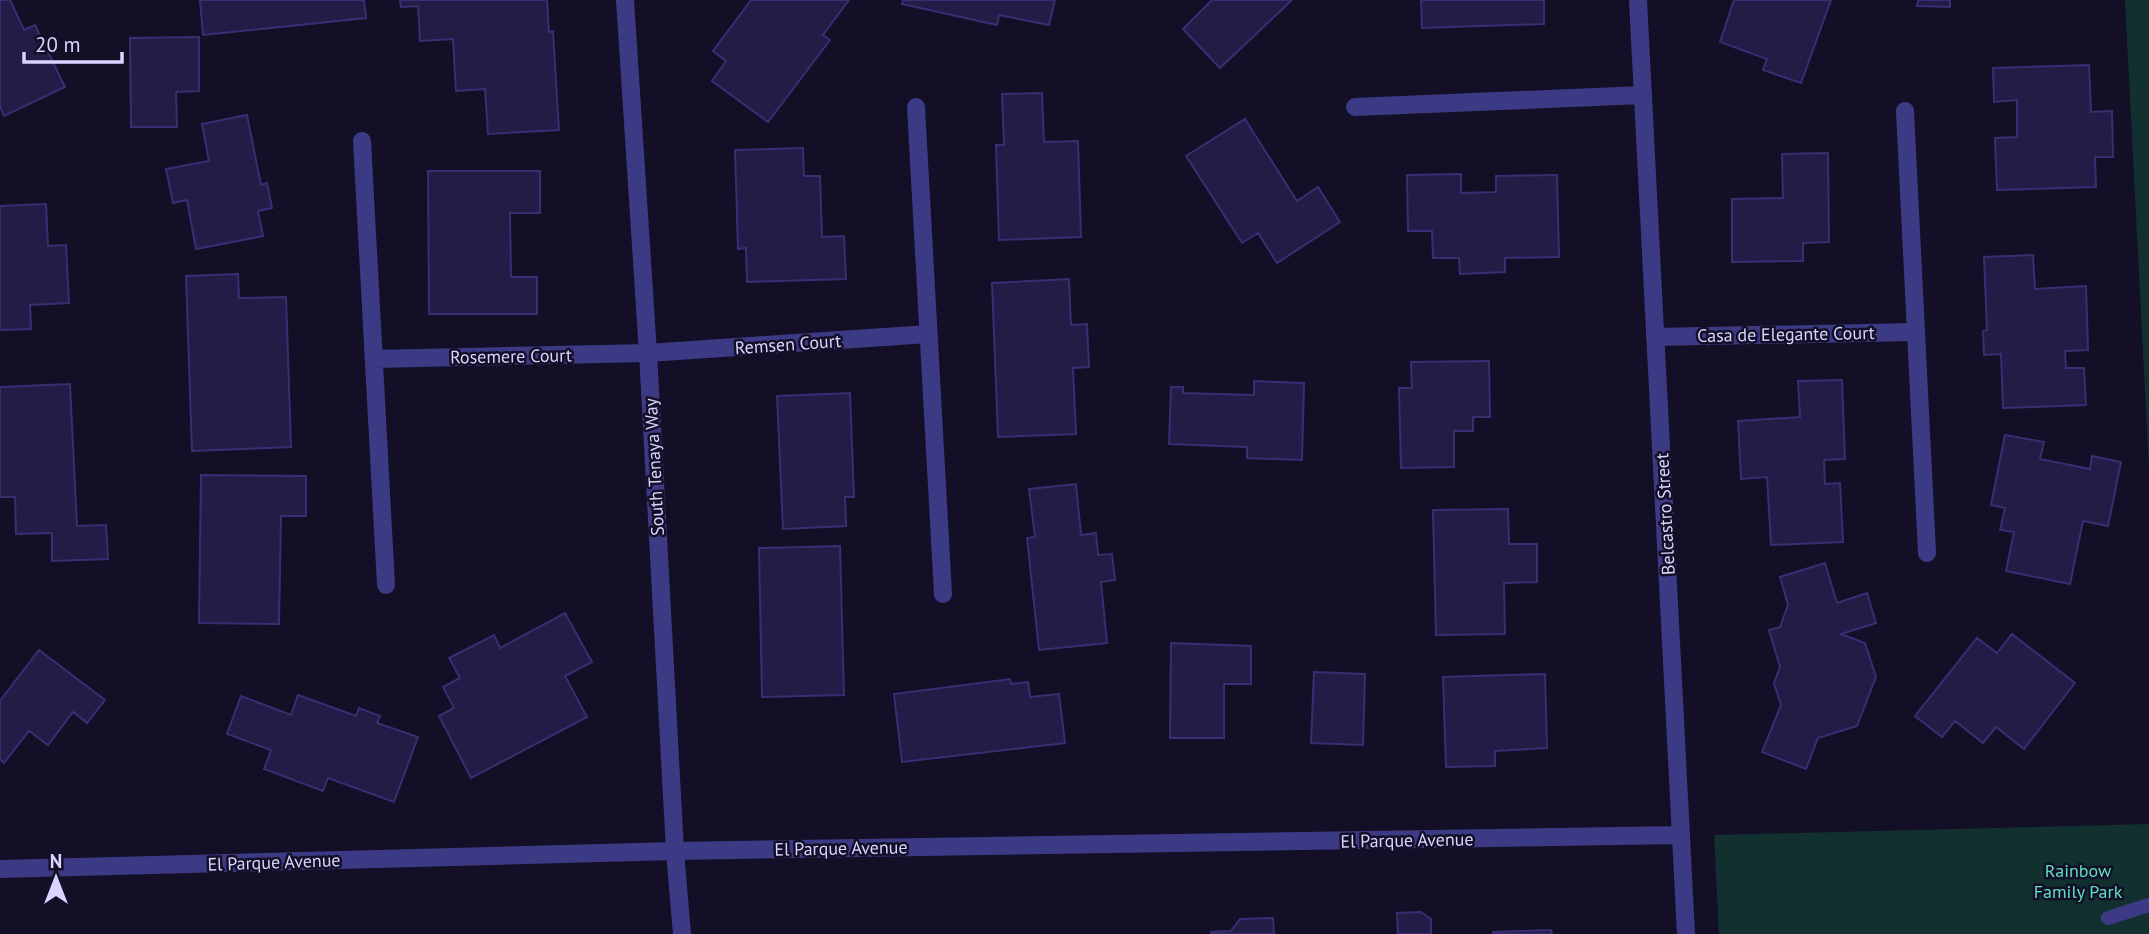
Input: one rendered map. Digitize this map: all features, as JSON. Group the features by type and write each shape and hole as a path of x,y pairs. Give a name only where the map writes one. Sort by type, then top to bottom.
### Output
{"street":[{"name":"South Tenaya Way","path":"625,0 682,934"},
{"name":"Belcastro Street","path":"1638,0 1686,934"},
{"path":"1356,107 1643,94"},
{"path":"916,107 943,594"},
{"path":"1905,111 1927,553"},
{"path":"362,141 386,585"},
{"name":"Casa de Elegante Court","path":"1656,337 1916,332"},
{"name":"Remsen Court","path":"648,353 928,334"},
{"name":"Rosemere Court","path":"374,359 648,353"},
{"name":"El Parque Avenue","path":"0,869 675,851 1681,835"}],"lane":[{"path":"2108,918 2149,905"}],"green space":[{"path":"2125,0 2149,0 2149,470"},
{"name":"Rainbow Family Park","path":"2149,824 2149,934 1719,934 1714,835"}],"building":[{"path":"0,0 10,0 24,30 35,25 65,87 4,116 0,106"},
{"path":"200,0 364,0 366,18 203,35"},
{"path":"400,0 547,0 549,32 553,31 559,130 488,134 485,89 456,91 453,39 420,41 418,6 401,7"},
{"path":"751,0 849,0 823,35 830,40 768,122 712,81 726,61 713,51"},
{"path":"903,0 1055,0 1049,25 999,15 997,25 902,4"},
{"path":"1212,0 1292,0 1220,68 1183,29"},
{"path":"1421,0 1544,0 1544,24 1422,28"},
{"path":"1734,0 1831,0 1801,83 1763,70 1767,59 1720,42"},
{"path":"1918,0 1950,0 1950,7 1917,6"},
{"path":"199,37 199,91 176,92 177,127 131,127 130,38"},
{"path":"2089,65 2091,112 2112,111 2113,157 2095,157 2096,187 1997,190 1995,138 2017,137 2017,100 1994,102 1993,68"},
{"path":"1042,93 1044,142 1078,141 1081,237 999,240 996,145 1004,145 1002,94"},
{"path":"247,115 261,185 267,183 272,208 258,211 263,236 196,249 187,200 173,203 166,169 209,161 202,124"},
{"path":"1245,119 1297,201 1318,187 1340,222 1277,263 1258,233 1242,243 1186,156"},
{"path":"803,148 804,176 820,176 822,237 844,236 846,279 747,282 746,248 738,249 735,150"},
{"path":"1828,153 1829,242 1803,243 1803,261 1732,262 1732,199 1783,198 1782,154"},
{"path":"428,171 540,171 540,213 510,213 511,277 537,277 537,314 429,314"},
{"path":"1461,174 1461,193 1496,192 1496,176 1557,175 1559,257 1505,258 1505,272 1460,274 1459,258 1433,258 1432,231 1408,231 1407,175"},
{"path":"46,204 48,246 66,245 69,303 30,305 31,329 0,330 0,206"},
{"path":"2033,255 2035,289 2086,286 2088,350 2065,351 2066,368 2084,368 2086,405 2003,408 2001,354 1984,355 1983,331 1987,330 1984,257"},
{"path":"238,274 239,298 286,297 291,447 192,451 186,276"},
{"path":"1069,279 1071,325 1087,324 1089,367 1073,368 1076,434 998,437 992,283"},
{"path":"1489,361 1490,417 1473,417 1473,431 1454,431 1454,467 1401,468 1399,388 1412,388 1411,362"},
{"path":"1842,380 1845,459 1824,460 1825,484 1840,483 1843,542 1771,545 1767,477 1741,479 1738,421 1800,417 1798,381"},
{"path":"1254,381 1304,383 1302,460 1247,458 1247,447 1169,444 1171,387 1183,387 1183,393 1254,395"},
{"path":"70,384 77,526 106,525 108,559 52,561 52,533 16,534 15,497 0,497 0,387"},
{"path":"850,393 854,497 845,497 846,526 783,529 777,396"},
{"path":"2005,435 2044,442 2040,459 2090,469 2092,456 2121,462 2108,526 2083,521 2070,584 2006,571 2014,532 2000,530 2005,508 1991,505"},
{"path":"201,475 306,476 306,516 281,516 279,624 199,623"},
{"path":"1076,484 1081,535 1096,533 1098,555 1112,554 1115,580 1101,582 1107,643 1039,650 1027,538 1035,537 1029,489"},
{"path":"1508,509 1509,544 1537,544 1537,582 1504,583 1505,634 1436,635 1433,510"},
{"path":"840,546 844,695 762,697 759,548"},
{"path":"1825,563 1837,603 1867,593 1876,623 1841,634 1865,643 1876,677 1857,726 1818,738 1806,769 1762,752 1781,705 1774,683 1780,667 1769,630 1780,627 1788,605 1780,577"},
{"path":"565,613 592,662 565,676 587,717 471,778 439,716 454,708 443,687 460,678 449,658 494,635 500,648"},
{"path":"2012,634 2075,683 2024,749 1996,727 1983,743 1955,721 1942,737 1915,716 1977,638 1997,653"},
{"path":"1171,643 1251,646 1251,684 1224,684 1224,738 1170,738"},
{"path":"39,650 105,700 87,723 73,712 48,745 29,731 4,763 0,759 0,701"},
{"path":"1314,672 1365,674 1363,745 1311,743"},
{"path":"1545,674 1547,748 1495,751 1495,766 1446,767 1443,677"},
{"path":"1010,679 1011,684 1028,682 1030,697 1059,694 1065,743 902,762 894,694"},
{"path":"298,695 356,716 359,708 380,716 377,723 418,737 394,802 328,778 323,791 264,769 271,750 227,734 241,696 291,715"},
{"path":"1421,912 1431,919 1431,934 1398,934 1397,913"},
{"path":"1273,918 1274,934 1211,934 1231,931 1240,919"},
{"path":"1551,930 1552,934 1493,934 1493,932"}]}
